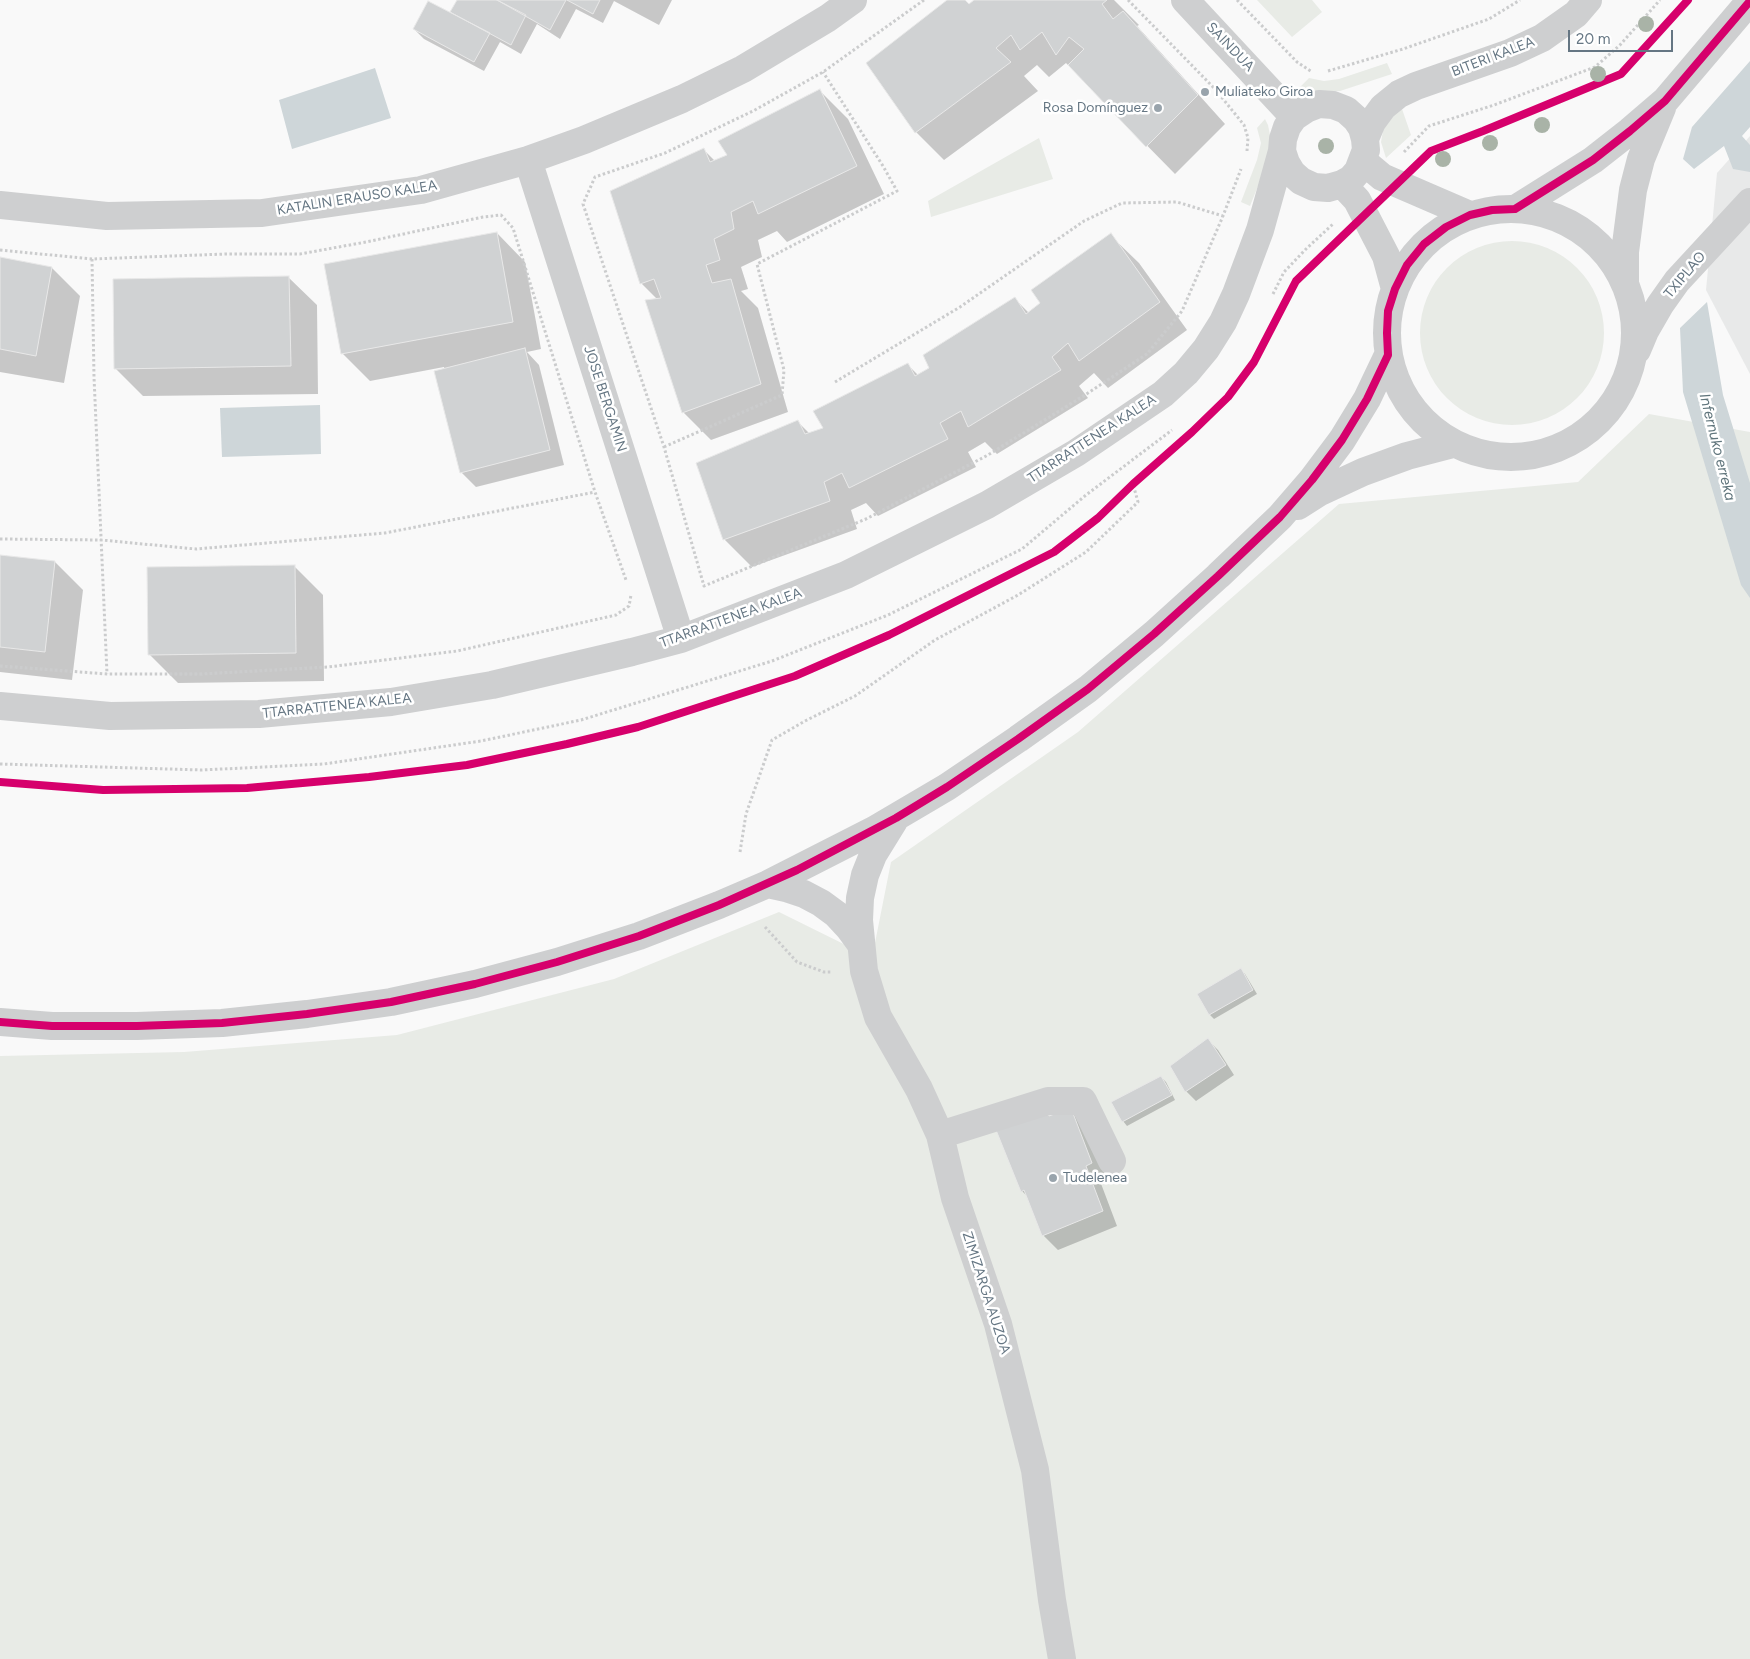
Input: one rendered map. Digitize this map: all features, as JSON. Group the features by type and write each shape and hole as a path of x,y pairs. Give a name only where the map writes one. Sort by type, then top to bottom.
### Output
{"street":[{"name":"KATALIN ERAUSO KALEA","path":"0,204 107,216 262,213 421,190 528,160 584,140 682,99 752,64 828,18 853,0"},
{"name":"SAINDUA","path":"1185,0 1294,117"},
{"name":"BITERI KALEA","path":"1364,150 1372,122 1383,107 1398,94 1510,53 1542,38 1576,14 1588,0"},
{"path":"1515,209 1593,160 1630,132 1665,101 1750,1"},
{"name":"BITERI KALEA","path":"1332,105 1416,86"},
{"path":"1625,283 1625,252 1633,190 1641,159 1665,101"},
{"path":"1364,150 1351,178 1342,184 1328,188 1314,187 1301,181 1292,173 1282,150 1283,138 1287,127 1294,117 1312,106 1319,104 1332,105 1346,110 1356,119 1362,128 1364,150 1382,176 1470,215"},
{"name":"TTARRATTENEA KALEA","path":"0,706 110,716 260,714 391,702 492,685 681,639 846,575 987,505 1076,453 1164,394 1206,348 1223,322 1236,294 1260,230 1282,150"},
{"name":"JOSE BERGAMIN","path":"528,160 681,639"},
{"path":"1342,184 1357,200 1386,256 1395,289"},
{"name":"TTARRATTENEA KALEA","path":"1260,230 1270,215 1282,203 1298,193 1314,187"},
{"name":"TXIPLAO","path":"1633,358 1645,331 1677,281 1750,202"},
{"path":"1515,209 1543,213 1569,223 1592,239 1611,259 1625,283 1632,306 1635,329 1633,358 1624,386 1609,410 1588,431 1564,446 1537,455 1508,458 1480,454 1453,444 1430,428 1410,407 1396,382 1388,355 1386,333 1388,311 1395,289 1407,265 1424,244 1446,227 1470,215 1492,210 1515,209"},
{"path":"0,1022 52,1026 222,1023 307,1014 391,1002 475,984 557,962 639,936 768,884 896,818 947,787 1018,740 1088,689 1154,634 1280,517 1312,480 1342,440 1367,399 1388,355"},
{"path":"1280,517 1320,492 1363,472 1407,456 1453,444"},
{"name":"ZIMIZARGA AUZOA","path":"896,818 883,835 872,855 865,875 859,905 860,943 864,971 878,1017 919,1089 940,1135 955,1198 998,1324 1035,1470 1052,1600 1062,1659"},
{"path":"768,884 804,894 821,903 836,914 860,943"},
{"path":"940,1135 1048,1100 1083,1101 1112,1161"}],"path":[{"path":"924,0 823,72 753,111 664,153 595,177 583,204 664,448 704,586 866,518 988,455 1147,354 1182,311 1243,166"},
{"path":"1128,0 1215,89 1244,124 1248,138 1246,157"},
{"path":"1237,0 1297,62 1310,71 1320,73 1403,49 1489,19 1520,0"},
{"path":"1400,158 1429,126 1494,105 1596,67 1620,45 1660,0"},
{"path":"664,448 782,395 784,370 757,264 897,191 823,72"},
{"path":"836,382 960,307 1084,221 1122,203 1177,202 1223,216"},
{"path":"0,250 92,259 226,254 300,254 483,217 501,216 513,228 595,492 632,596 630,606 616,615 457,651 338,666 201,674 107,674 0,666"},
{"path":"1306,248 1334,223"},
{"path":"92,259 94,376 107,674"},
{"path":"1126,491 1140,478"},
{"path":"740,852 746,814 772,740 855,696 935,640 1018,595 1086,552 1138,502 1133,484"},
{"path":"0,539 100,540 196,549 385,533 595,492"},
{"path":"0,764 104,768"},
{"path":"765,927 797,962 824,972 864,971"}],"shaded area":[{"path":"1257,0 1312,0 1322,12 1292,37"},
{"path":"1387,63 1392,74 1340,91 1312,92 1299,88 1309,78 1324,81 1339,79"},
{"path":"1402,109 1411,135 1386,158 1381,142 1384,125"},
{"path":"1265,119 1271,140 1268,161 1250,206 1241,202 1257,160 1261,143 1257,128"},
{"path":"1750,136 1750,374 1706,290 1717,173"},
{"path":"1039,138 1053,179 931,217 928,201"},
{"path":"1512,241 1530,243 1547,248 1577,268 1597,298 1602,315 1604,333 1602,351 1597,368 1577,398 1547,418 1530,423 1512,425 1494,423 1477,418 1447,398 1427,368 1422,351 1420,333 1422,315 1427,298 1447,268 1477,248 1494,243"},
{"path":"1649,414 1750,432 1750,1659 0,1659 0,1056 184,1052 397,1035 614,979 779,912 872,958 891,862 1078,732 1339,504 1578,482"}],"water":[{"path":"1750,61 1750,127 1742,136 1750,145 1750,172 1733,169 1724,146 1694,169 1683,159 1692,127"},
{"path":"375,68 391,118 292,149 279,100"},
{"name":"Infernuko erreka","path":"1707,302 1723,395 1750,483 1750,598 1741,585 1683,392 1680,328"},
{"path":"320,405 321,454 222,457 220,408"}],"building":[{"path":"457,0 497,0 526,15 511,45 450,12"},
{"path":"497,0 566,0 550,30"},
{"path":"567,0 600,0 593,14"},
{"path":"947,0 965,0 969,4 974,0 1107,0 1102,4 1113,19 1123,11 1198,95 1146,147 1068,65 1084,49 1069,37 1056,55 1042,32 1020,50 1011,35 996,48 1011,62 915,133 866,63"},
{"path":"428,1 490,33 474,62 413,29"},
{"path":"820,89 857,166 758,214 753,201 731,212 734,229 714,239 720,260 706,265 712,283 731,279 761,384 682,413 645,300 661,298 654,279 640,284 610,191 704,148 710,162 727,155 718,141"},
{"path":"497,232 513,322 341,354 324,264"},
{"path":"1111,233 1160,302 1079,361 1068,343 1052,357 1061,370 968,427 961,411 940,423 948,439 849,488 842,473 824,482 830,501 723,540 696,463 798,420 805,434 823,428 813,411 908,363 915,376 929,368 923,355 1015,297 1026,314 1040,303 1031,290"},
{"path":"0,257 52,267 36,356 0,349"},
{"path":"289,276 291,366 114,369 113,279"},
{"path":"525,348 550,450 460,473 434,371"},
{"path":"0,555 55,561 45,652 0,647"},
{"path":"295,565 296,653 148,655 147,567"},
{"path":"1241,968 1253,990 1209,1015 1197,994"},
{"path":"1208,1038 1226,1065 1185,1092 1170,1066"},
{"path":"1161,1076 1172,1095 1122,1122 1111,1102"},
{"name":"Tudelenea","path":"1071,1108 1092,1163 1086,1166 1103,1211 1042,1236 1024,1190 1021,1192 996,1130 1046,1111 1049,1116"}],"cycle path":[{"path":"0,782 103,790 247,788 369,777 467,765 638,727 795,676 889,635 1054,552 1098,518 1228,397 1254,362 1296,281 1431,151 1621,74 1688,0"},
{"path":"0,1022 52,1026 222,1023 307,1014 391,1002 475,984 557,962 639,936 719,905 797,870 896,818 947,787 1088,689 1154,634 1280,517 1312,480 1342,440 1367,399 1388,355 1388,311 1395,289 1407,265 1424,244 1446,227 1470,215 1492,210 1515,209 1593,160 1665,101 1750,1"}],"place":[{"name":"Muliateko Giroa","path":"1205,92"},
{"name":"Rosa Domínguez","path":"1158,108"},
{"name":"Tudelenea","path":"1053,1178"}]}
